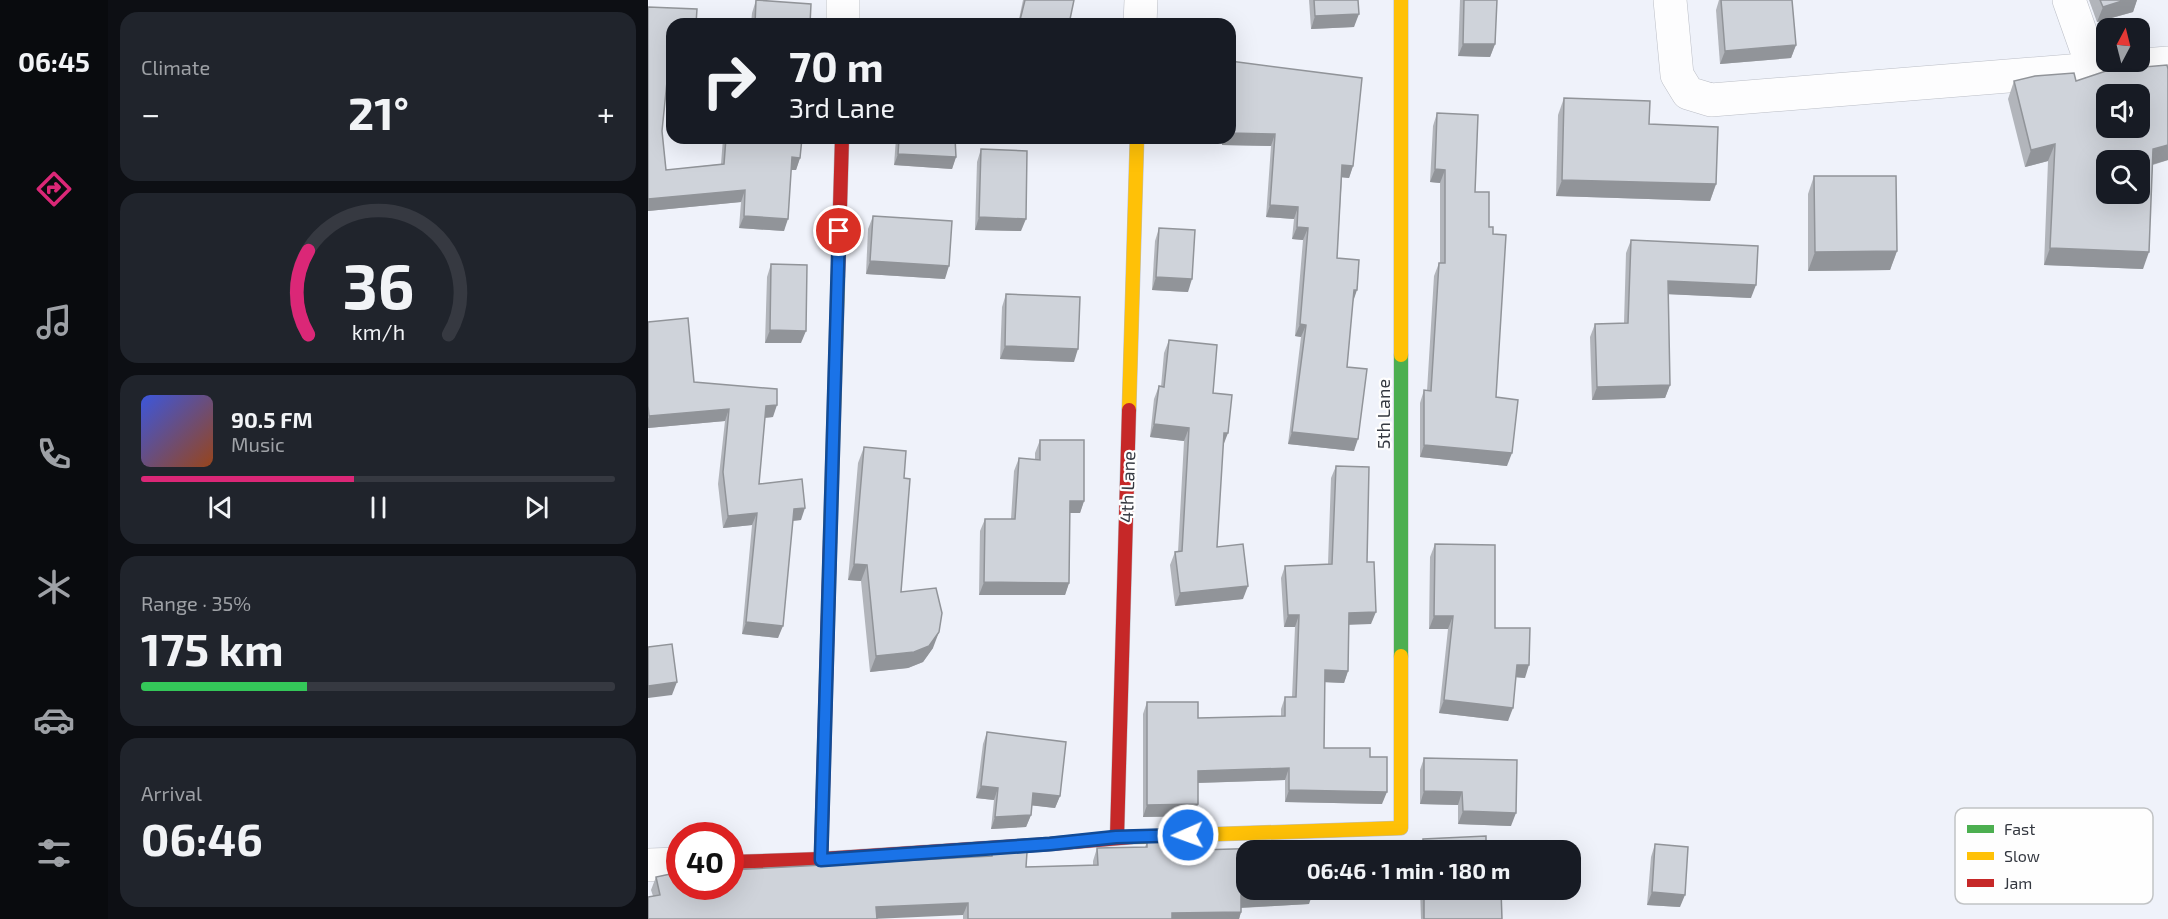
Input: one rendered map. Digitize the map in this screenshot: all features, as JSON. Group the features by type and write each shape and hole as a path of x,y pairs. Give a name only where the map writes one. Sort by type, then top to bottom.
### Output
{"street":[{"path":"843,0 843,18"},
{"path":"1140,18 1141,0"},
{"name":"5th Lane","path":"1116,837 1401,828 1401,0"},
{"path":"1670,0 1677,75 1688,93 1711,100 2168,63"},
{"path":"2069,0 2093,68"},
{"path":"821,860 842,144"},
{"name":"4th Lane","path":"1116,837 1137,144"},
{"path":"744,862 821,860 1050,844 1116,837"},
{"path":"648,865 666,864"}],"building":[{"path":"756,0 811,4 810,18 755,18"},
{"path":"1025,0 1074,0 1070,18 1020,18"},
{"path":"1314,0 1358,0 1359,14 1315,16"},
{"path":"1464,0 1497,0 1495,44 1463,44"},
{"path":"1721,0 1792,0 1796,45 1725,51"},
{"path":"2100,0 2125,0 2103,7"},
{"path":"648,7 697,9 696,18 666,18 666,92 662,131 666,170 724,164 726,144 801,144 800,158 792,157 788,219 744,216 745,190 648,199"},
{"path":"1236,62 1362,78 1353,166 1342,165 1337,258 1359,260 1347,367 1367,369 1358,439 1292,432 1306,325 1300,324 1308,228 1297,227 1298,207 1270,205 1275,134 1236,133"},
{"path":"2167,65 2168,145 2153,149 2149,252 2050,248 2055,144 2031,150 2014,81 2035,76 2074,73 2076,81 2103,72 2150,72 2150,66"},
{"path":"1564,98 1650,101 1649,124 1718,127 1716,184 1562,180"},
{"path":"1437,113 1478,115 1475,192 1489,192 1489,227 1493,227 1493,234 1506,235 1496,397 1518,400 1512,453 1424,445 1424,390 1431,391 1439,263 1445,263 1445,170 1435,169"},
{"path":"899,144 955,144 956,157 898,154"},
{"path":"981,149 1027,151 1026,219 979,217"},
{"path":"1814,176 1896,176 1897,251 1815,252"},
{"path":"873,216 952,221 949,266 870,261"},
{"path":"1159,228 1195,230 1192,279 1156,277"},
{"path":"1631,240 1758,246 1756,285 1668,281 1670,385 1597,387 1595,324 1628,323"},
{"path":"771,264 807,265 806,331 770,330"},
{"path":"1006,294 1080,297 1078,349 1005,346"},
{"path":"688,318 694,382 777,389 777,405 766,406 759,484 802,479 805,508 794,509 783,626 746,622 757,513 728,516 723,472 729,409 649,416 648,322"},
{"path":"1169,340 1217,345 1213,393 1232,395 1228,433 1224,433 1217,547 1243,544 1248,586 1180,593 1175,552 1182,551 1189,428 1154,424 1159,386 1164,387"},
{"path":"1040,440 1084,440 1084,501 1070,501 1069,583 984,582 985,519 1015,519 1019,458 1040,460"},
{"path":"864,447 906,451 904,478 910,479 901,592 936,588 942,613 939,632 929,646 914,652 876,656 867,565 854,564"},
{"path":"1336,466 1369,467 1367,562 1374,562 1376,612 1349,613 1348,671 1325,670 1324,748 1370,748 1370,757 1387,757 1387,792 1289,790 1289,768 1198,771 1198,804 1147,805 1147,702 1198,702 1198,718 1285,716 1285,697 1296,697 1299,615 1288,615 1285,566 1332,564"},
{"path":"1435,544 1495,545 1495,628 1530,628 1529,665 1517,665 1513,708 1444,700 1453,616 1434,616"},
{"path":"672,644 677,682 648,686 648,647"},
{"path":"987,732 1066,742 1060,796 1033,793 1031,815 995,817 998,788 981,786"},
{"path":"1424,758 1517,760 1516,813 1463,811 1462,792 1424,791"},
{"path":"1486,836 1486,840 1423,839"},
{"path":"1198,841 1198,850 1236,849 1236,900 1241,900 1241,912 1172,913 1172,919 968,919 968,903 876,907 877,919 648,919 648,897 660,895 656,877 666,875 666,900 744,900 744,869 992,856 992,854 1027,852 1026,867 1098,865 1097,848 1147,847 1147,842"},
{"path":"1655,844 1688,847 1685,895 1652,892"},
{"path":"1424,900 1501,900 1502,919 1424,919"}],"traffic: fast":[{"path":"1401,355 1401,656"}],"traffic: slow":[{"path":"1401,0 1401,355"},
{"path":"1129,410 1137,144"},
{"path":"830,542 838,276"},
{"path":"1132,837 1401,828 1401,656"}],"traffic: jam":[{"path":"838,276 842,144"},
{"path":"1117,837 1129,410"},
{"path":"821,859 830,542"},
{"path":"744,862 821,859 1132,837"}],"route":[{"path":"839,231 821,860 1050,844 1116,837 1188,835"}]}
